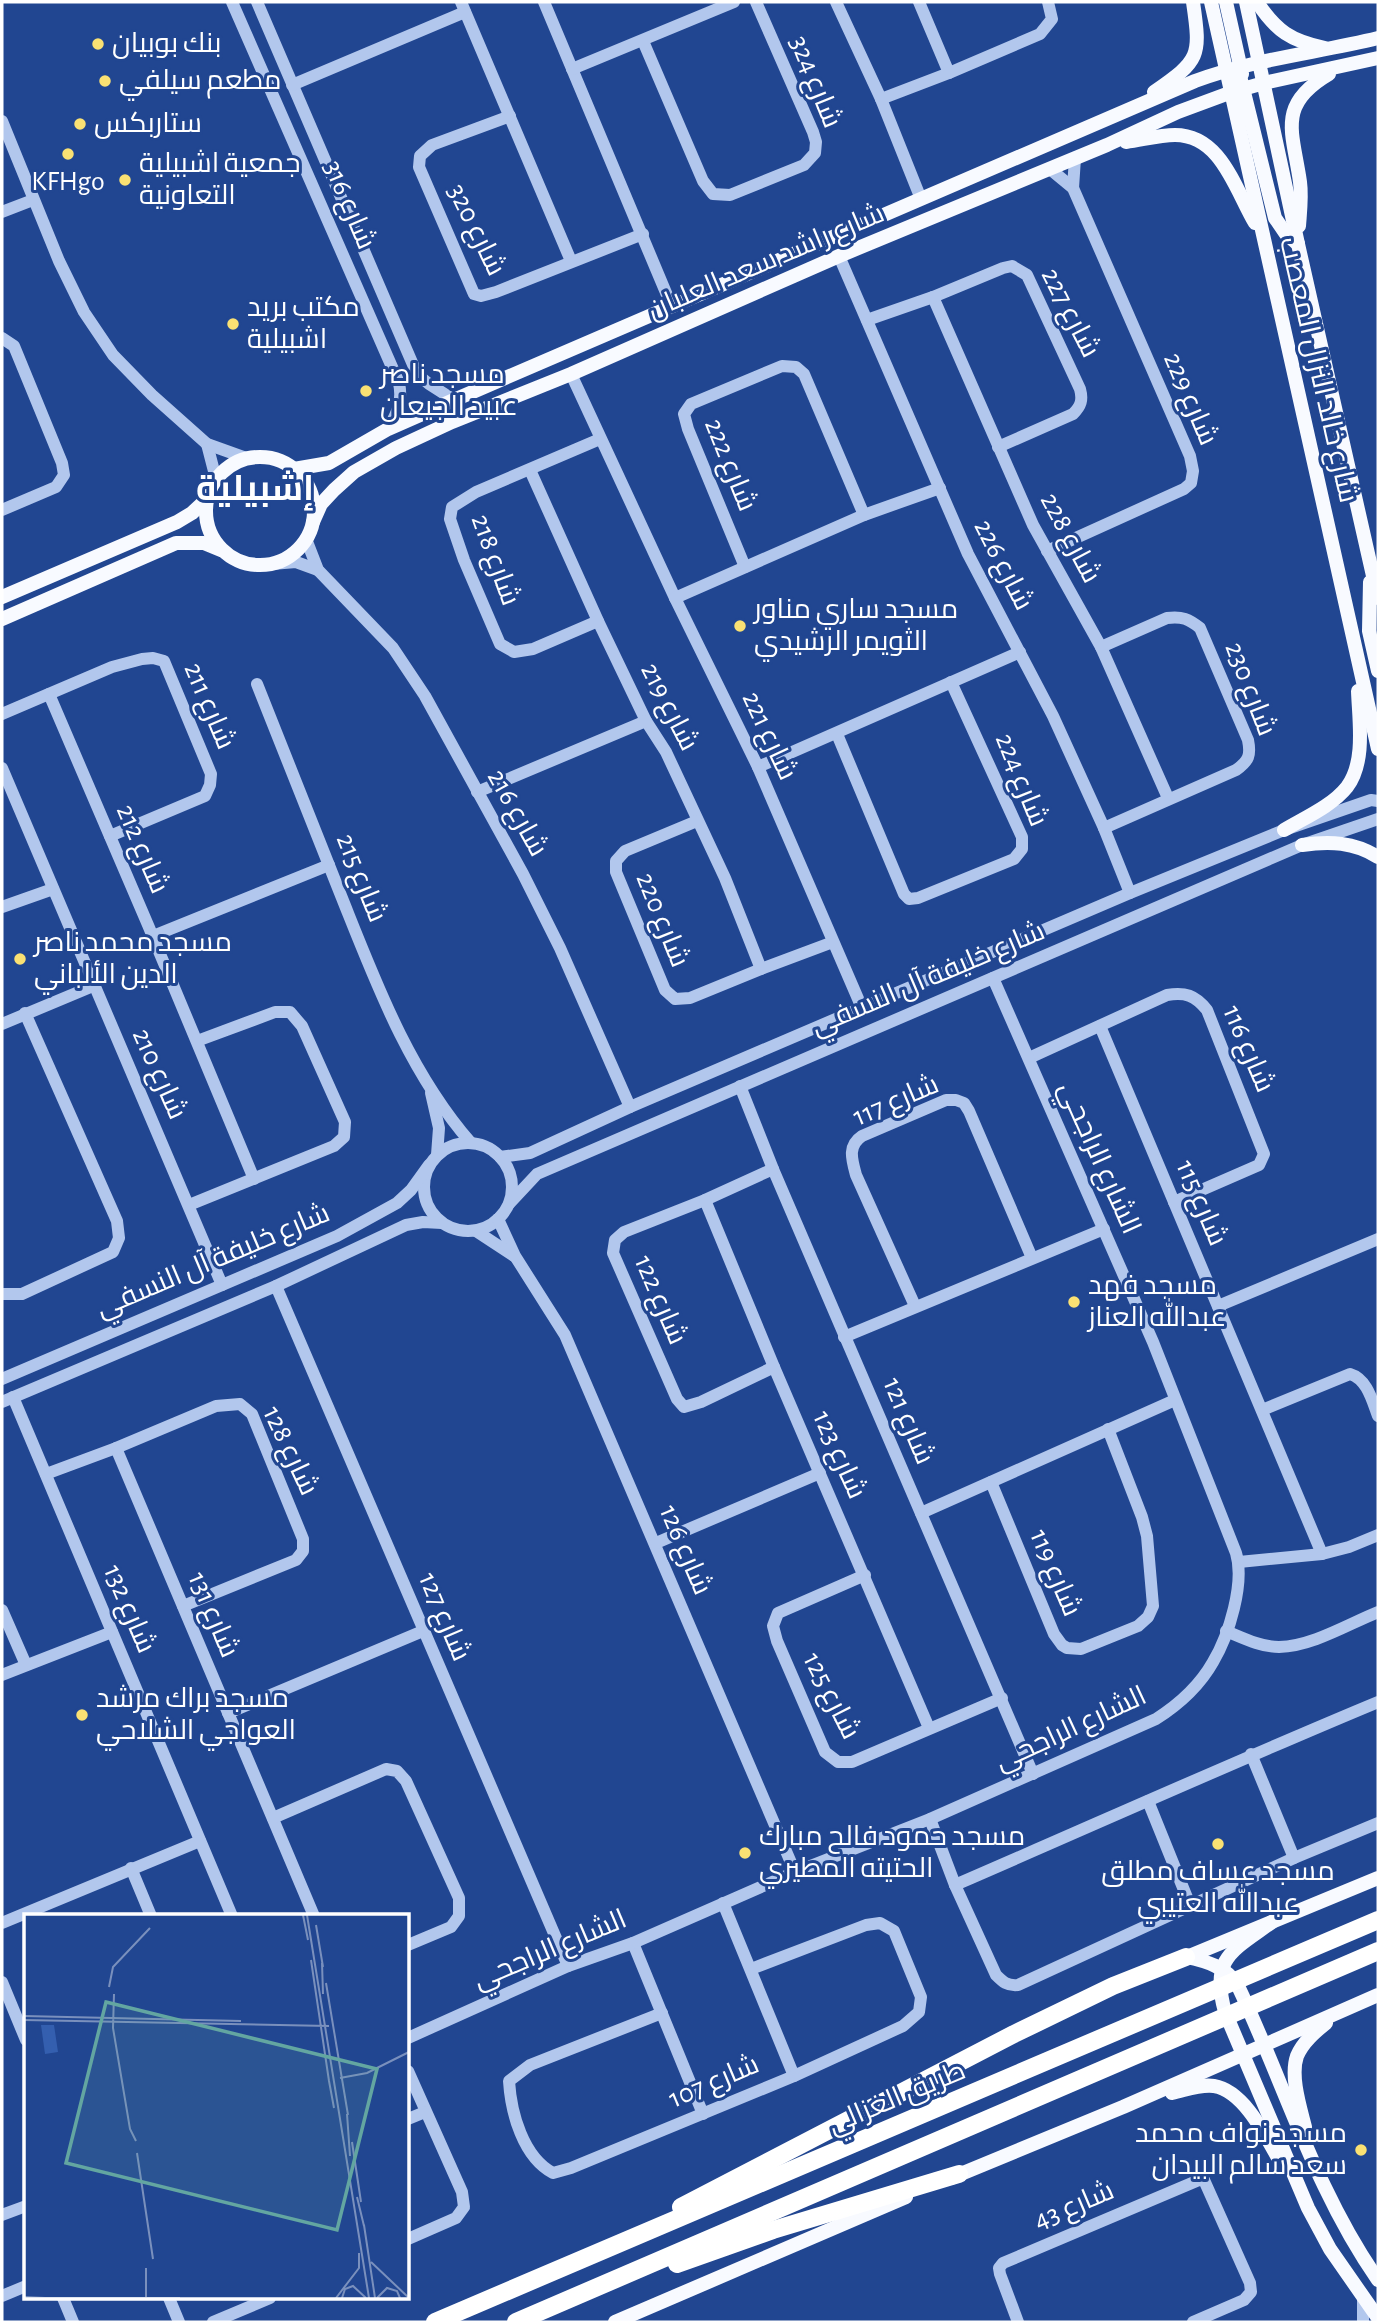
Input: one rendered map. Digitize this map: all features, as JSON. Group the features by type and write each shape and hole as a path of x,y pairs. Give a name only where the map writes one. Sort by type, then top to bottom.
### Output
{"highway":[{"name":"طريق الغزالي","path":"435,2322 1378,1920"},
{"name":"طريق الغزالي","path":"516,2322 1378,1951"},
{"path":"588,2258 743,2174 1014,2034 1113,1986 1186,1957"},
{"path":"593,2288 629,2281 773,2230 959,2174"}],"main road":[{"path":"1124,113 1190,64 1197,50 1198,38 1193,2"},
{"name":"شارع خالد النزال المعصب","path":"1211,2 1234,67 1262,234 1378,749"},
{"path":"1226,2 1234,67 1250,82 1264,83"},
{"name":"شارع خالد النزال المعصب","path":"1246,2 1378,598"},
{"path":"1257,2 1277,27 1292,38 1333,50"},
{"name":"شارع راشد سعد العلبان","path":"294,469 329,463 388,429 454,400 1234,67 1333,50 1378,38"},
{"path":"1298,244 1300,184 1292,144 1291,118 1300,97 1313,83 1339,68 1378,58"},
{"name":"شارع راشد سعد العلبان","path":"313,522 321,504 354,472 452,422 1178,113 1264,83 1339,68"},
{"path":"1238,91 1275,218 1286,234 1298,244"},
{"path":"1107,145 1175,135 1206,143 1219,155 1262,234"},
{"path":"2,597 177,522 206,500 216,478 234,462 246,458 271,457 294,469 311,493 313,522 298,550 286,559 272,564 255,565 238,561 204,543 176,543 2,619"},
{"path":"206,500 206,519 212,536 223,551"},
{"path":"1370,564 1369,631 1378,671"},
{"path":"1284,830 1332,800 1347,786 1356,768 1359,744 1357,658"},
{"path":"1302,845 1342,843 1365,849 1378,857"},
{"path":"1186,1957 1378,1878"},
{"path":"1272,1923 1226,1958 1220,1994 1225,2012 1308,2207"},
{"path":"1186,1957 1198,1959 1222,1970 1238,1986 1316,2172 1347,2232 1378,2280"},
{"path":"615,2322 1123,2106 1262,2042 1378,1995"},
{"path":"1316,2172 1302,2118 1295,2071 1297,2056 1308,2039 1336,2013"},
{"path":"1123,2106 1199,2086 1217,2087 1231,2094 1253,2116 1330,2249 1378,2318"}],"street":[{"name":"شارع 316","path":"232,2 399,383 402,397 399,410 388,429"},
{"name":"شارع 316","path":"257,2 417,374"},
{"path":"544,2 672,307"},
{"path":"572,69 734,2"},
{"name":"شارع 324","path":"643,41 703,181 713,194 730,195 804,165 815,153 813,132 756,2"},
{"path":"836,2 881,99 921,199"},
{"path":"919,2 949,73"},
{"path":"881,99 1041,34 1052,19 1048,2"},
{"path":"292,85 463,7 571,261"},
{"name":"شارع 320","path":"510,116 432,145 420,156 419,167 474,294 481,296 496,292 643,234"},
{"path":"2,121 59,261 84,312 113,355 152,396 207,444 246,458"},
{"name":"شارع 229","path":"1073,188 1075,158"},
{"name":"شارع 229","path":"1046,551 1184,489 1191,483 1193,471 1190,456 1073,188 1050,169"},
{"path":"2,212 33,200"},
{"name":"شارع 226","path":"839,256 968,554 1053,716 1130,893"},
{"name":"شارع 227","path":"867,320 1003,268 1012,266 1027,275 1083,398 1080,408 1073,414 998,447"},
{"name":"شارع 228","path":"933,297 1046,551 1101,647 1168,798"},
{"path":"2,338 14,346 62,463 64,475 57,487 2,510"},
{"name":"شارع 222","path":"745,567 688,429 684,414 691,404 782,366 796,366 804,374 864,515"},
{"name":"شارع 221","path":"571,373 675,598 758,767 862,1008"},
{"path":"399,383 407,385 414,381 417,374 454,400"},
{"name":"شارع 218","path":"598,621 533,649 514,652 500,644 464,560 450,519 452,507 476,492 600,439"},
{"path":"207,444 216,478"},
{"name":"شارع 219","path":"530,470 598,621 646,720 666,752 725,878 761,969"},
{"path":"675,598 864,515 940,488"},
{"name":"شارع 216","path":"306,539 318,569 393,648 425,696 523,874 560,948 631,1107"},
{"path":"272,564 296,562 318,569"},
{"name":"شارع 230","path":"1101,647 1167,618 1177,616 1189,619 1200,628 1248,740 1251,753 1246,763 1236,770 1104,828"},
{"path":"758,767 1020,652"},
{"name":"شارع 211","path":"2,714 112,667 142,659 163,661 211,774 210,785 205,796 110,836"},
{"name":"شارع 224","path":"837,734 904,894 909,899 918,898 1014,859 1022,849 1022,836 951,682"},
{"name":"شارع 215","path":"257,684 373,976 404,1044 455,1125 471,1143"},
{"name":"شارع 212","path":"49,694 254,1179"},
{"path":"477,792 646,720"},
{"name":"شارع 210","path":"2,768 222,1285"},
{"name":"شارع خليفة آل النسفي","path":"500,1157 530,1153 1130,893 1284,830 1371,800 1378,801"},
{"name":"شارع خليفة آل النسفي","path":"509,1205 537,1174 1302,845 1378,819"},
{"name":"شارع 220","path":"697,821 625,851 616,861 616,872 664,990 675,999 690,998 834,942"},
{"path":"153,936 329,865"},
{"path":"2,907 53,889"},
{"name":"الشارع الراجحي","path":"410,2037 568,1966 633,1942 795,1872 930,1819 1156,1719 1172,1708 1214,1661 1237,1595 1239,1562 1104,1228 993,978"},
{"path":"2,1024 93,986"},
{"name":"شارع 116","path":"1029,1058 1167,995 1180,993 1198,999 1207,1010 1264,1154 1259,1165 1174,1202"},
{"path":"189,1205 334,1146 344,1137 345,1122 302,1026 290,1012 275,1012 197,1041"},
{"path":"2,1294 22,1294 113,1252 119,1238 117,1220 25,1013"},
{"name":"شارع 115","path":"1100,1026 1322,1553"},
{"name":"شارع 215","path":"430,1086 439,1128 433,1160"},
{"name":"شارع 121","path":"740,1086 844,1337 1033,1774"},
{"name":"شارع 117","path":"915,1306 856,1175 852,1148 862,1136 946,1100 964,1103 969,1111 1031,1258"},
{"path":"471,1143 487,1147 500,1157 508,1167 512,1192 509,1205 488,1227 475,1231 458,1230 442,1223 431,1212 425,1197 424,1181 433,1160 453,1145 471,1143"},
{"name":"شارع خليفة آل النسفي","path":"2,1379 337,1236 397,1203 411,1190 433,1160"},
{"name":"شارع 122","path":"773,1169 624,1232 615,1240 613,1253 677,1399 684,1407 701,1402 774,1367"},
{"name":"شارع 123","path":"705,1200 929,1728"},
{"name":"شارع 126","path":"498,1219 515,1256 565,1335 795,1872"},
{"name":"شارع خليفة آل النسفي","path":"8,1400 276,1286 406,1225 442,1223"},
{"path":"844,1337 1104,1228"},
{"name":"شارع 126","path":"475,1231 515,1256"},
{"path":"1218,1306 1378,1239"},
{"name":"شارع 127","path":"276,1286 568,1966"},
{"path":"118,1329 123,1335 126,1350"},
{"path":"1262,1410 1350,1374 1357,1376 1364,1383 1378,1416"},
{"name":"شارع 132","path":"8,1400 46,1474 231,1914"},
{"path":"921,1513 1175,1400"},
{"name":"شارع 128","path":"46,1474 216,1406 240,1404 251,1414 303,1539 303,1551 296,1560 183,1606"},
{"name":"شارع 119","path":"990,1482 1054,1634 1062,1645 1074,1650 1081,1649 1138,1626 1148,1617 1153,1605 1147,1536 1108,1429"},
{"name":"شارع 131","path":"116,1448 313,1914"},
{"path":"656,1543 820,1473"},
{"path":"1239,1562 1322,1553 1349,1547 1378,1535"},
{"name":"شارع 125","path":"865,1575 778,1613 773,1626 825,1752 838,1762 852,1762 1002,1698"},
{"path":"2,1610 26,1665"},
{"path":"1226,1631 1257,1643 1277,1647 1296,1645 1378,1612"},
{"path":"228,1713 423,1631"},
{"path":"2,1675 112,1632"},
{"path":"955,1885 1251,1754 1378,1702"},
{"path":"1251,1754 1294,1858"},
{"path":"273,1818 386,1769 397,1771 406,1781 459,1898 458,1916 451,1927 410,1944"},
{"path":"1149,1801 1190,1905"},
{"path":"930,1819 955,1885 996,1975 1003,1983 1011,1986 1294,1858 1378,1823"},
{"path":"2,1923 200,1841"},
{"path":"131,1868 150,1914"},
{"path":"723,1903 794,2076"},
{"name":"شارع 107","path":"662,2013 530,2065 509,2081 511,2102 529,2150 542,2167 553,2173 703,2114 903,2026 919,2012 921,1997 894,1931 880,1923 866,1925 751,1969"},
{"path":"633,1942 703,2114"},
{"path":"2,1982 24,2035"},
{"path":"410,2076 462,2192 464,2207 456,2218 410,2238"},
{"path":"410,2118 425,2112"},
{"name":"شارع 43","path":"1018,2322 1000,2274 999,2268 1003,2263 1204,2180 1250,2283 1251,2292 1244,2300 1193,2322"},
{"path":"2,2215 24,2209"},
{"path":"2,2296 24,2287"},
{"path":"1363,2296 1363,2322"},
{"path":"64,2300 73,2322"},
{"path":"170,2300 179,2322"},
{"path":"213,2322 265,2300"}],"place":[{"name":"بنك بوبيان","path":"98,44"},
{"name":"مطعم سيلفي","path":"105,81"},
{"name":"ستاربكس","path":"80,124"},
{"name":"KFHgo","path":"68,154"},
{"name":"جمعية اشبيلية التعاونية","path":"125,180"},
{"name":"مكتب بريد اشبيلية","path":"233,324"},
{"name":"مسجد ناصر عبيد الجيعان","path":"366,391"},
{"name":"مسجد ساري مناور الثويمر الرشيدي","path":"740,626"},
{"name":"مسجد محمد ناصر الدين الألباني","path":"20,959"},
{"name":"مسجد فهد عبدالله العناز","path":"1074,1302"},
{"name":"مسجد براك مرشد العواجي الشلاحي","path":"82,1715"},
{"name":"مسجد عساف مطلق عبدالله العتيبي","path":"1218,1844"},
{"name":"مسجد حمود فالح مبارك الحتيته المطيري","path":"745,1853"},
{"name":"مسجد نواف محمد سعد سالم البيدان","path":"1361,2150"}],"district":[{"name":"إشبيلية","path":"255,489"}]}
